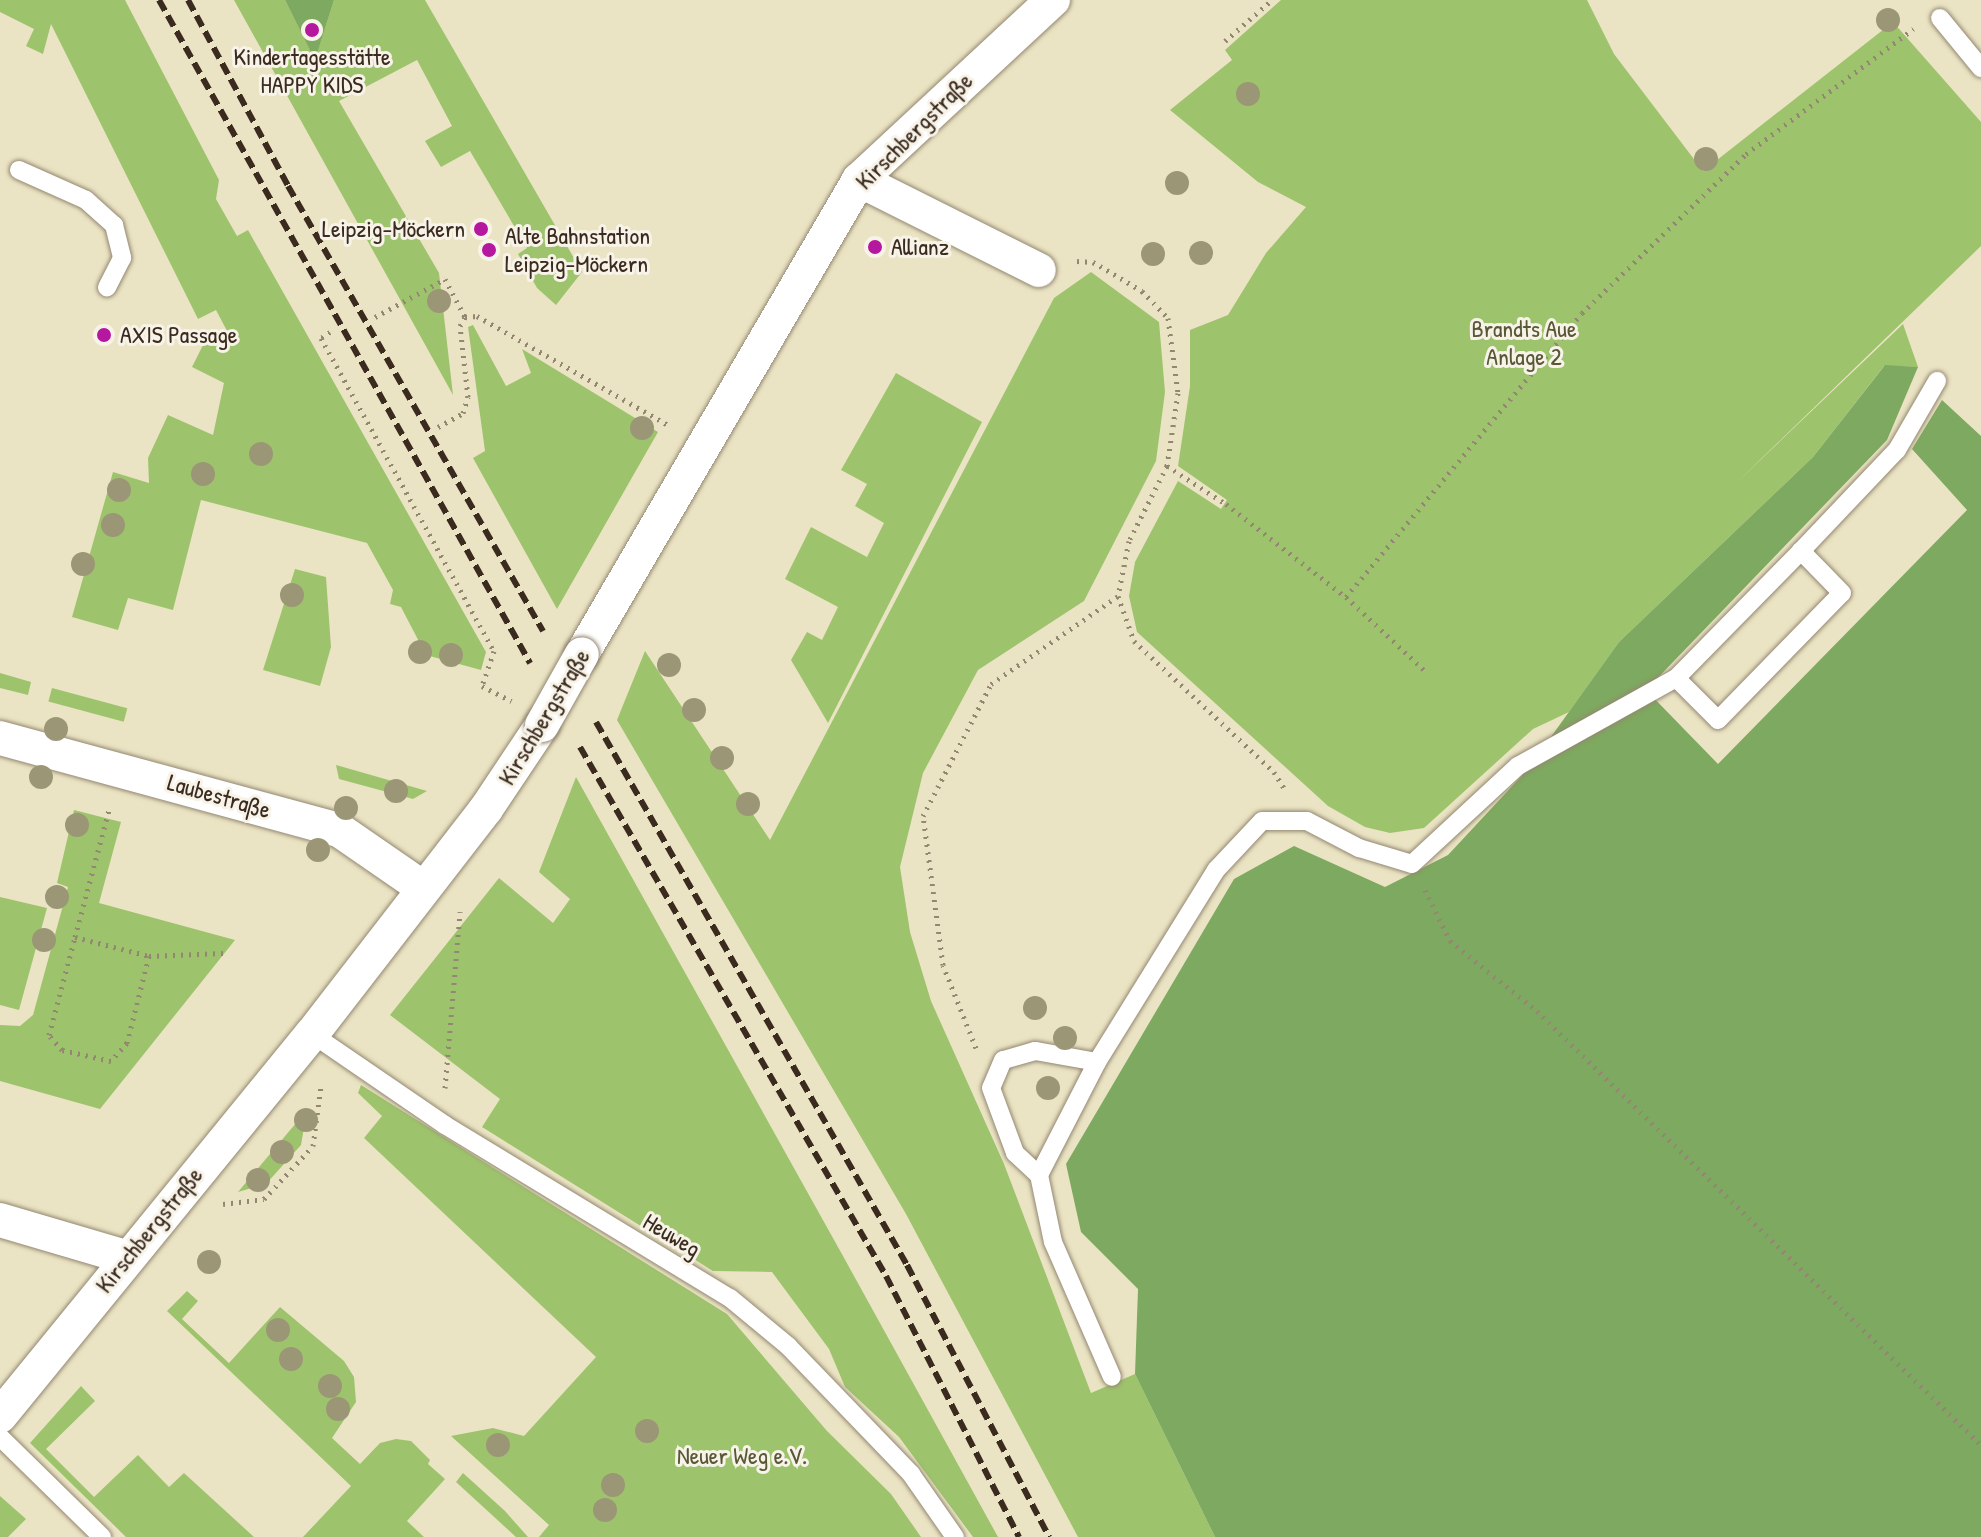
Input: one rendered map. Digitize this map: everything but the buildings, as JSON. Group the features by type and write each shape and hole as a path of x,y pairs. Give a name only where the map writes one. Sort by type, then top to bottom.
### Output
{"street":[{"name":"Kirschbergstraße","path":"0,1416 126,1257 312,1034 486,809 542,725 859,180 1053,0"},
{"path":"859,180 1039,270"},
{"name":"Laubestraße","path":"0,738 339,830 423,888"},
{"path":"0,1220 126,1257"}],"lane":[{"path":"1940,18 1981,68"},
{"path":"19,170 86,200 114,225 122,258 107,287"},
{"path":"1039,1175 1097,1062 1216,870 1262,821 1307,821 1359,848 1412,864 1518,766 1676,678 1897,450 1937,381"},
{"path":"1676,678 1718,720 1842,593 1801,551"},
{"name":"Heuweg","path":"312,1034 445,1125 730,1298 788,1346 911,1474 955,1537"},
{"path":"1097,1062 1035,1051 1003,1060 991,1088 1015,1153 1039,1175 1053,1242 1112,1377"},
{"path":"0,1437 102,1537"}],"path":[{"path":"1225,41 1272,0"},
{"path":"1346,597 1582,313 1746,154 1902,33 1940,18"},
{"path":"1093,262 1142,291 1168,318 1178,393 1167,466 1129,541 1118,596 1134,641 1274,772 1307,821"},
{"path":"375,317 445,279 465,317"},
{"path":"465,317 477,316 670,427"},
{"path":"438,427 463,413 468,397 460,326 465,317"},
{"path":"330,332 321,338 494,651 488,673"},
{"path":"1167,466 1226,504 1346,597 1425,671"},
{"path":"991,1088 943,965 923,816 991,684 1118,596"},
{"path":"109,810 49,1035 62,1050 111,1061 127,1043 149,956"},
{"path":"1412,864 1450,941 1537,1011 1981,1445"},
{"path":"445,1125 460,912"},
{"path":"75,937 149,956 223,953"},
{"path":"218,1205 264,1199 313,1146 321,1086"}],"green space":[{"path":"0,0 125,0 219,180 216,199 237,236 248,230 486,652 481,670 426,655 401,607 390,604 393,590 367,543 201,500 173,610 128,598 118,630 72,617 113,472 149,483 148,458 168,415 213,435 224,383 192,367 207,337 226,329 216,310 198,319 51,24 43,54 26,46 34,29 0,12"},
{"path":"234,0 285,0 315,59 334,0 425,0 582,272 556,305 537,288 518,254 527,248 470,151 441,167 425,141 452,126 417,60 339,101 439,273 453,395"},
{"name":"Kindertagesstätte HAPPY KIDS","path":"285,0 334,0 315,60"},
{"name":"Brandts Aue Anlage 2","path":"1281,0 1587,0 1614,54 1703,171 1893,22 1981,122 1981,246 1734,485 1903,324 1918,367 1884,366 1813,457 1619,642 1569,712 1533,729 1424,828 1390,833 1365,827 1328,806 1137,632 1129,596 1135,562 1178,481 1221,509 1227,500 1178,466 1190,386 1190,330 1228,315 1266,253 1306,207 1258,182 1170,110 1232,60 1225,50"},
{"path":"1091,272 1159,322 1165,392 1156,461 1084,601 978,670 923,773 900,867 910,932 931,1001 1004,1164 1091,1393 1135,1374 1215,1537 1078,1537 906,1214 617,720 645,651 770,840 1054,298"},
{"path":"473,325 506,386 531,373 522,349 658,432 557,609 473,458 485,451 468,327"},
{"path":"1885,365 1918,367 1887,440 1646,690 1718,764 1967,510 1912,449 1942,400 1981,436 1981,1537 1215,1537 1135,1374 1138,1289 1081,1232 1066,1164 1234,879 1294,846 1385,887 1448,855 1528,769 1619,642 1813,457"},
{"path":"896,373 982,422 828,723 791,660 807,632 822,640 838,607 785,579 811,527 867,557 884,523 855,506 867,484 841,470"},
{"path":"295,569 326,577 331,647 320,686 263,670"},
{"path":"0,673 31,682 28,695 0,688"},
{"path":"52,688 127,708 124,722 48,702"},
{"path":"336,765 427,791 413,799 339,779"},
{"path":"576,777 998,1537 973,1537 899,1437 845,1387 829,1349 772,1272 713,1271 482,1127 500,1099 390,1015 499,878 553,923 570,899 539,872"},
{"path":"74,810 121,822 99,903 235,940 100,1109 0,1081 0,1025 20,1026 33,1015 68,887 57,883"},
{"path":"0,897 47,908 19,1010 0,1005"},
{"name":"Neuer Weg e.V.","path":"361,1085 727,1314 827,1431 891,1494 921,1537 539,1537 549,1525 451,1436 493,1428 524,1436 596,1357 364,1138 382,1116 358,1093"},
{"path":"307,1110 301,1145 266,1184 238,1192"},
{"path":"187,1291 198,1301 182,1319 229,1363 280,1307 344,1361 354,1377 356,1402 332,1438 360,1464 380,1443 396,1439 411,1441 430,1460 428,1464 445,1479 407,1521 424,1537 303,1537 351,1486 167,1311"},
{"path":"81,1386 95,1401 46,1449 94,1497 138,1455 169,1487 184,1473 254,1537 126,1537 30,1443"},
{"path":"463,1473 528,1537 516,1537 456,1482"},
{"path":"0,1496 26,1519 8,1537 0,1537"}],"railway":[{"path":"159,0 530,663"},
{"path":"188,0 288,186 543,631"},
{"path":"596,722 907,1265 1049,1537"},
{"path":"580,747 886,1276 1019,1537"}],"place":[{"name":"Kindertagesstätte HAPPY KIDS","path":"312,30"},
{"name":"Leipzig-Möckern","path":"481,229"},
{"name":"Allianz","path":"875,247"},
{"name":"Alte Bahnstation Leipzig-Möckern","path":"489,250"},
{"name":"AXIS Passage","path":"104,335"}]}
